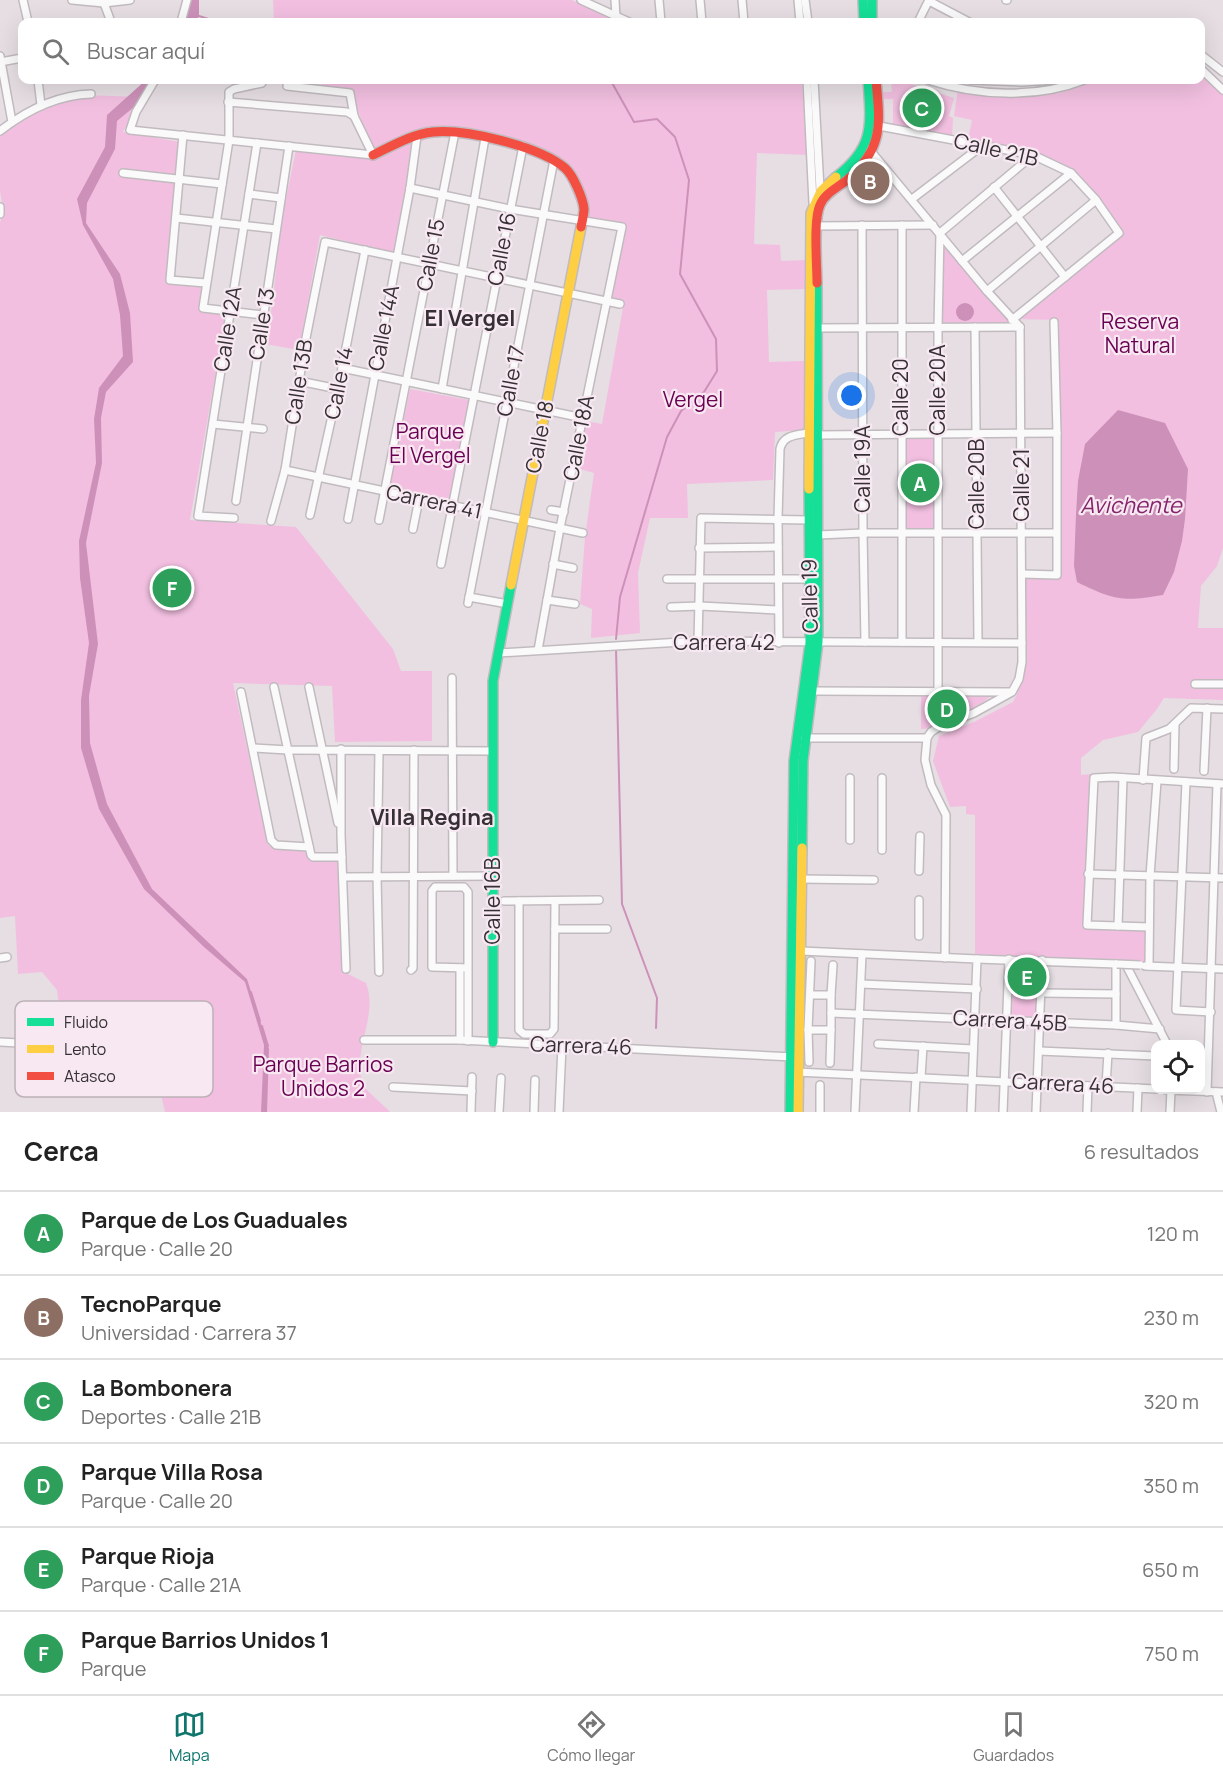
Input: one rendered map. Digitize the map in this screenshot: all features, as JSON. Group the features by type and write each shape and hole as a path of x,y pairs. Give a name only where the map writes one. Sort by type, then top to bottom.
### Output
{"main road":[{"path":"863,0 864,18"},
{"path":"872,0 872,18"},
{"path":"817,203 867,160 868,84"},
{"path":"817,203 820,189 878,140 876,84"},
{"path":"373,155 417,136 432,132 455,132 523,146 554,160"},
{"name":"Calle 18","path":"499,653 583,222 584,210 576,184 565,168 554,160"},
{"name":"Calle 19","path":"790,1112 795,1057 794,761 814,643 809,579 809,520 818,328 817,203"},
{"name":"Calle 19","path":"795,1057 804,1011 800,879 804,738 813,691 818,536 813,434 811,229 817,203"},
{"name":"Calle 16B","path":"493,1042 493,681 499,653"},
{"name":"Calle 19","path":"794,1072 798,1112"}],"street":[{"path":"23,0 27,18"},
{"path":"72,0 104,3 130,0"},
{"path":"182,18 187,0"},
{"path":"581,0 616,17 615,0"},
{"path":"659,0 661,18"},
{"path":"700,0 702,18"},
{"path":"742,0 744,18"},
{"path":"798,0 800,18"},
{"path":"805,0 807,18"},
{"path":"920,18 929,0 962,18"},
{"path":"104,3 110,18"},
{"path":"12,122 1,60 18,58"},
{"path":"1205,58 1223,72"},
{"path":"1205,73 1223,90"},
{"path":"38,84 41,105"},
{"path":"153,84 136,112 130,130 373,155"},
{"path":"257,84 229,92 229,140 203,308 263,315"},
{"name":"Calle 19","path":"807,84 817,203"},
{"path":"814,84 820,189"},
{"path":"947,84 975,90 1047,90 1072,84"},
{"path":"287,86 347,92 352,95 354,116 373,155"},
{"path":"0,131 41,105 76,94 91,94"},
{"path":"228,102 347,112 354,116"},
{"name":"Calle 21B","path":"879,126 1033,155 1071,173 1096,200 1119,233 1065,277"},
{"name":"Calle 15","path":"379,520 455,132"},
{"path":"183,135 170,280 206,283"},
{"name":"Calle 14A","path":"348,519 410,188 417,136"},
{"path":"442,389 485,138"},
{"name":"Calle 12A","path":"234,518 198,516 257,143"},
{"path":"912,199 983,145"},
{"name":"Calle 13","path":"236,501 289,146"},
{"name":"Calle 16","path":"441,564 523,146"},
{"path":"868,149 1020,327"},
{"path":"940,233 1033,155"},
{"name":"Calle 17","path":"508,604 468,600 554,160"},
{"path":"123,173 222,184"},
{"path":"962,261 1071,173"},
{"path":"994,187 1065,277 1012,320"},
{"path":"410,188 583,222"},
{"path":"249,194 281,198"},
{"path":"987,291 1096,200"},
{"path":"176,218 276,229"},
{"name":"Calle 18A","path":"538,650 560,528 622,227 583,222"},
{"name":"Calle 19A","path":"862,225 862,533 865,642"},
{"name":"Calle 20","path":"902,225 902,642"},
{"path":"817,226 933,225"},
{"name":"Calle 20A","path":"938,691 940,233"},
{"name":"Calle 13B","path":"272,521 285,470 325,242 365,250"},
{"path":"365,250 620,304"},
{"name":"Calle 14","path":"310,515 338,389 365,250"},
{"path":"1022,574 1057,575 1054,322"},
{"name":"Calle 20B","path":"975,327 978,642"},
{"path":"818,328 1020,327"},
{"name":"Calle 21","path":"1020,327 1022,642"},
{"path":"342,368 583,418"},
{"path":"299,381 338,389"},
{"path":"213,424 263,429"},
{"path":"779,643 778,518 780,449 784,439 790,435 813,434 1057,433"},
{"name":"Carrera 41","path":"285,470 583,533"},
{"path":"413,529 419,499"},
{"path":"551,510 564,512"},
{"path":"698,641 701,518 809,520"},
{"path":"818,536 862,533 1056,533"},
{"path":"699,548 778,547"},
{"path":"553,564 573,568"},
{"path":"667,579 809,579"},
{"path":"547,600 575,604"},
{"path":"671,607 700,606 778,610"},
{"name":"Carrera 42","path":"499,653 698,641 1022,642"},
{"path":"945,958 946,815 931,785 925,760 927,738 940,726 974,713 1012,692 1019,679 1022,642"},
{"path":"452,678 453,876"},
{"path":"1195,684 1223,684"},
{"path":"274,687 309,847 313,857 342,857"},
{"path":"309,687 341,835"},
{"path":"813,691 1012,692"},
{"path":"241,692 271,840 276,845 309,847"},
{"path":"1143,780 1146,738 1175,724 1191,708 1223,709"},
{"path":"1204,771 1207,708"},
{"path":"1174,769 1175,724"},
{"path":"804,738 927,738"},
{"path":"252,748 493,751"},
{"path":"341,749 341,835 346,969"},
{"path":"411,970 413,968 414,750"},
{"path":"378,751 379,972"},
{"path":"850,778 850,840"},
{"path":"882,778 882,850"},
{"path":"1149,927 1087,925 1094,778 1220,784 1219,878 1212,969 1207,1092 1220,1092 1221,1112"},
{"path":"1118,926 1123,778"},
{"path":"1149,966 1150,876 1157,781"},
{"path":"1186,783 1180,877 1176,1010 1211,1012"},
{"path":"919,871 920,836"},
{"path":"1088,874 1219,878"},
{"path":"343,877 493,876"},
{"path":"800,879 874,880"},
{"path":"460,1040 464,968 467,890 464,887 435,887 432,891 432,967 464,968"},
{"path":"504,901 599,900"},
{"path":"919,900 919,936"},
{"path":"519,901 519,1030 524,1034 550,1034 554,1029 555,901"},
{"path":"555,929 607,929"},
{"path":"801,951 1223,969"},
{"path":"855,1112 862,954"},
{"path":"971,1112 977,989 975,959"},
{"path":"1003,1112 1009,959"},
{"path":"1036,1112 1042,960"},
{"path":"808,1062 808,1030 804,1011 810,995 811,962"},
{"path":"1116,964 1116,1025"},
{"path":"830,1063 833,965"},
{"path":"1126,965 1165,1040"},
{"path":"464,968 468,1041"},
{"path":"861,984 977,989"},
{"path":"1042,993 1116,994"},
{"path":"810,995 831,995"},
{"name":"Carrera 45B","path":"831,1013 1116,1025 1160,1029"},
{"path":"808,1030 831,1030"},
{"name":"Carrera 46","path":"364,1040 460,1040 795,1057"},
{"path":"0,1042 15,1043"},
{"path":"878,1044 974,1049"},
{"path":"559,1112 562,1046"},
{"path":"914,1112 922,1046"},
{"path":"1039,1051 1151,1056"},
{"path":"1106,1086 1107,1053"},
{"name":"Carrera 46","path":"794,1072 1151,1089"},
{"path":"471,1112 472,1077"},
{"path":"499,1112 501,1078"},
{"path":"534,1112 535,1080"},
{"path":"820,1085 820,1112"},
{"path":"393,1086 472,1091"},
{"path":"1087,1112 1088,1086"},
{"path":"1137,1112 1138,1088"},
{"path":"1170,1112 1171,1094"}],"green space":[{"path":"273,0 572,0 609,18 274,18"},
{"name":"Reserva Natural","path":"1205,76 1223,92 1223,548 1217,566 1201,586 1198,628 1223,628 1223,700 1164,698 1138,732 1103,740 1081,758 1081,775 1092,774 1084,929 1145,930 1145,962 975,954 975,815 966,814 966,806 950,807 933,761 939,736 974,722 1013,702 1027,654 1025,578 1060,576 1057,320 1015,319 1123,234 1070,169 1032,150 968,140 972,120 954,116 958,89 1041,95 1059,93 1082,84 1205,84"},
{"name":"Vergel","path":"321,84 801,84 810,155 757,153 754,244 780,245 781,261 806,260 806,289 767,290 769,362 804,361 804,430 775,432 773,480 687,484 688,518 650,518 638,573 640,633 591,638 592,609 580,604 585,537 594,473 577,468 586,421 602,424 624,302 609,299 623,226 587,219 563,174 539,158 485,142 450,137 429,138 415,144 395,253 320,235 299,350 265,344 273,300 280,228 296,150 376,158 353,91 323,88"},
{"path":"891,84 910,84 954,98 949,116 953,118 952,136 893,125 893,99 883,99 883,92 892,92"},
{"name":"Parque Barrios Unidos 2","path":"83,95 142,97 123,132 180,142 167,284 202,287 199,310 226,313 190,520 296,527 393,649 401,671 432,671 432,741 335,742 332,686 233,683 268,845 304,851 308,858 337,862 344,968 346,973 366,983 369,995 368,1021 362,1046 360,1072 365,1088 390,1112 165,1112 162,1097 213,1097 213,1001 58,1001 57,990 42,972 18,974 15,916 0,918 0,222 4,213 0,191 0,134 41,109"},
{"path":"943,243 1013,325 941,326"},
{"name":"Parque El Vergel","path":"410,389 469,400 450,499 390,487"},
{"path":"901,435 938,435 936,531 903,531"},
{"path":"921,694 993,694 959,717 939,726 921,729"},
{"path":"1013,964 1041,964 1040,1020 1012,1019"}],"water":[{"path":"190,0 199,0 198,18 185,18"},
{"path":"142,84 158,84 117,121 115,149 87,203 86,223 120,274 130,313 133,362 106,392 101,418 102,463 86,543 98,644 89,696 90,743 107,804 152,889 247,979 269,1049 267,1112 261,1112 264,1045 245,982 204,947 144,889 99,809 81,748 81,700 89,643 80,578 79,541 96,463 94,419 99,388 123,356 120,315 113,279 83,225 77,199 105,147 107,115"},
{"path":"965,303 971,306 974,312 971,318 965,321 959,318 956,312 959,306"},
{"name":"Avichente","path":"1118,410 1165,423 1188,469 1182,541 1174,572 1163,595 1118,598 1100,593 1077,582 1074,566 1076,514 1078,481 1085,444"}],"waterway":[{"path":"199,16 205,18"},
{"path":"613,84 634,122 657,119 675,137 689,180 680,274 716,339 717,371 704,392 681,411 667,437 620,597 616,639"},
{"path":"616,649 622,904 657,998 656,1028"},
{"path":"251,992 260,1021"},
{"path":"262,1026 268,1046"}],"traffic: fast":[{"path":"863,0 864,18"},
{"path":"872,0 872,18"},
{"path":"836,177 858,156 868,134 870,110 868,84"},
{"path":"802,848 803,761 818,642 817,283"},
{"path":"790,1112 794,761 810,643 809,489"},
{"path":"493,1042 493,681 511,585"}],"traffic: slow":[{"path":"809,489 811,213 821,191 836,177"},
{"path":"511,585 581,227"},
{"path":"798,1112 802,848"}],"traffic: jam":[{"path":"817,283 816,231 820,205 825,197 847,180 868,157 877,134 876,84"},
{"path":"373,155 410,138 433,132 464,133 521,146 553,160 568,171 583,204 581,227"}],"place":[{"name":"La Bombonera","path":"922,108"},
{"name":"TecnoParque","path":"870,181"},
{"name":"Parque de Los Guaduales","path":"920,483"},
{"name":"Parque Barrios Unidos 1","path":"172,588"},
{"name":"Parque Villa Rosa","path":"947,709"},
{"name":"Parque Rioja","path":"1027,977"}],"district":[{"name":"El Vergel","path":"470,318"},
{"name":"Villa Regina","path":"432,817"}]}
